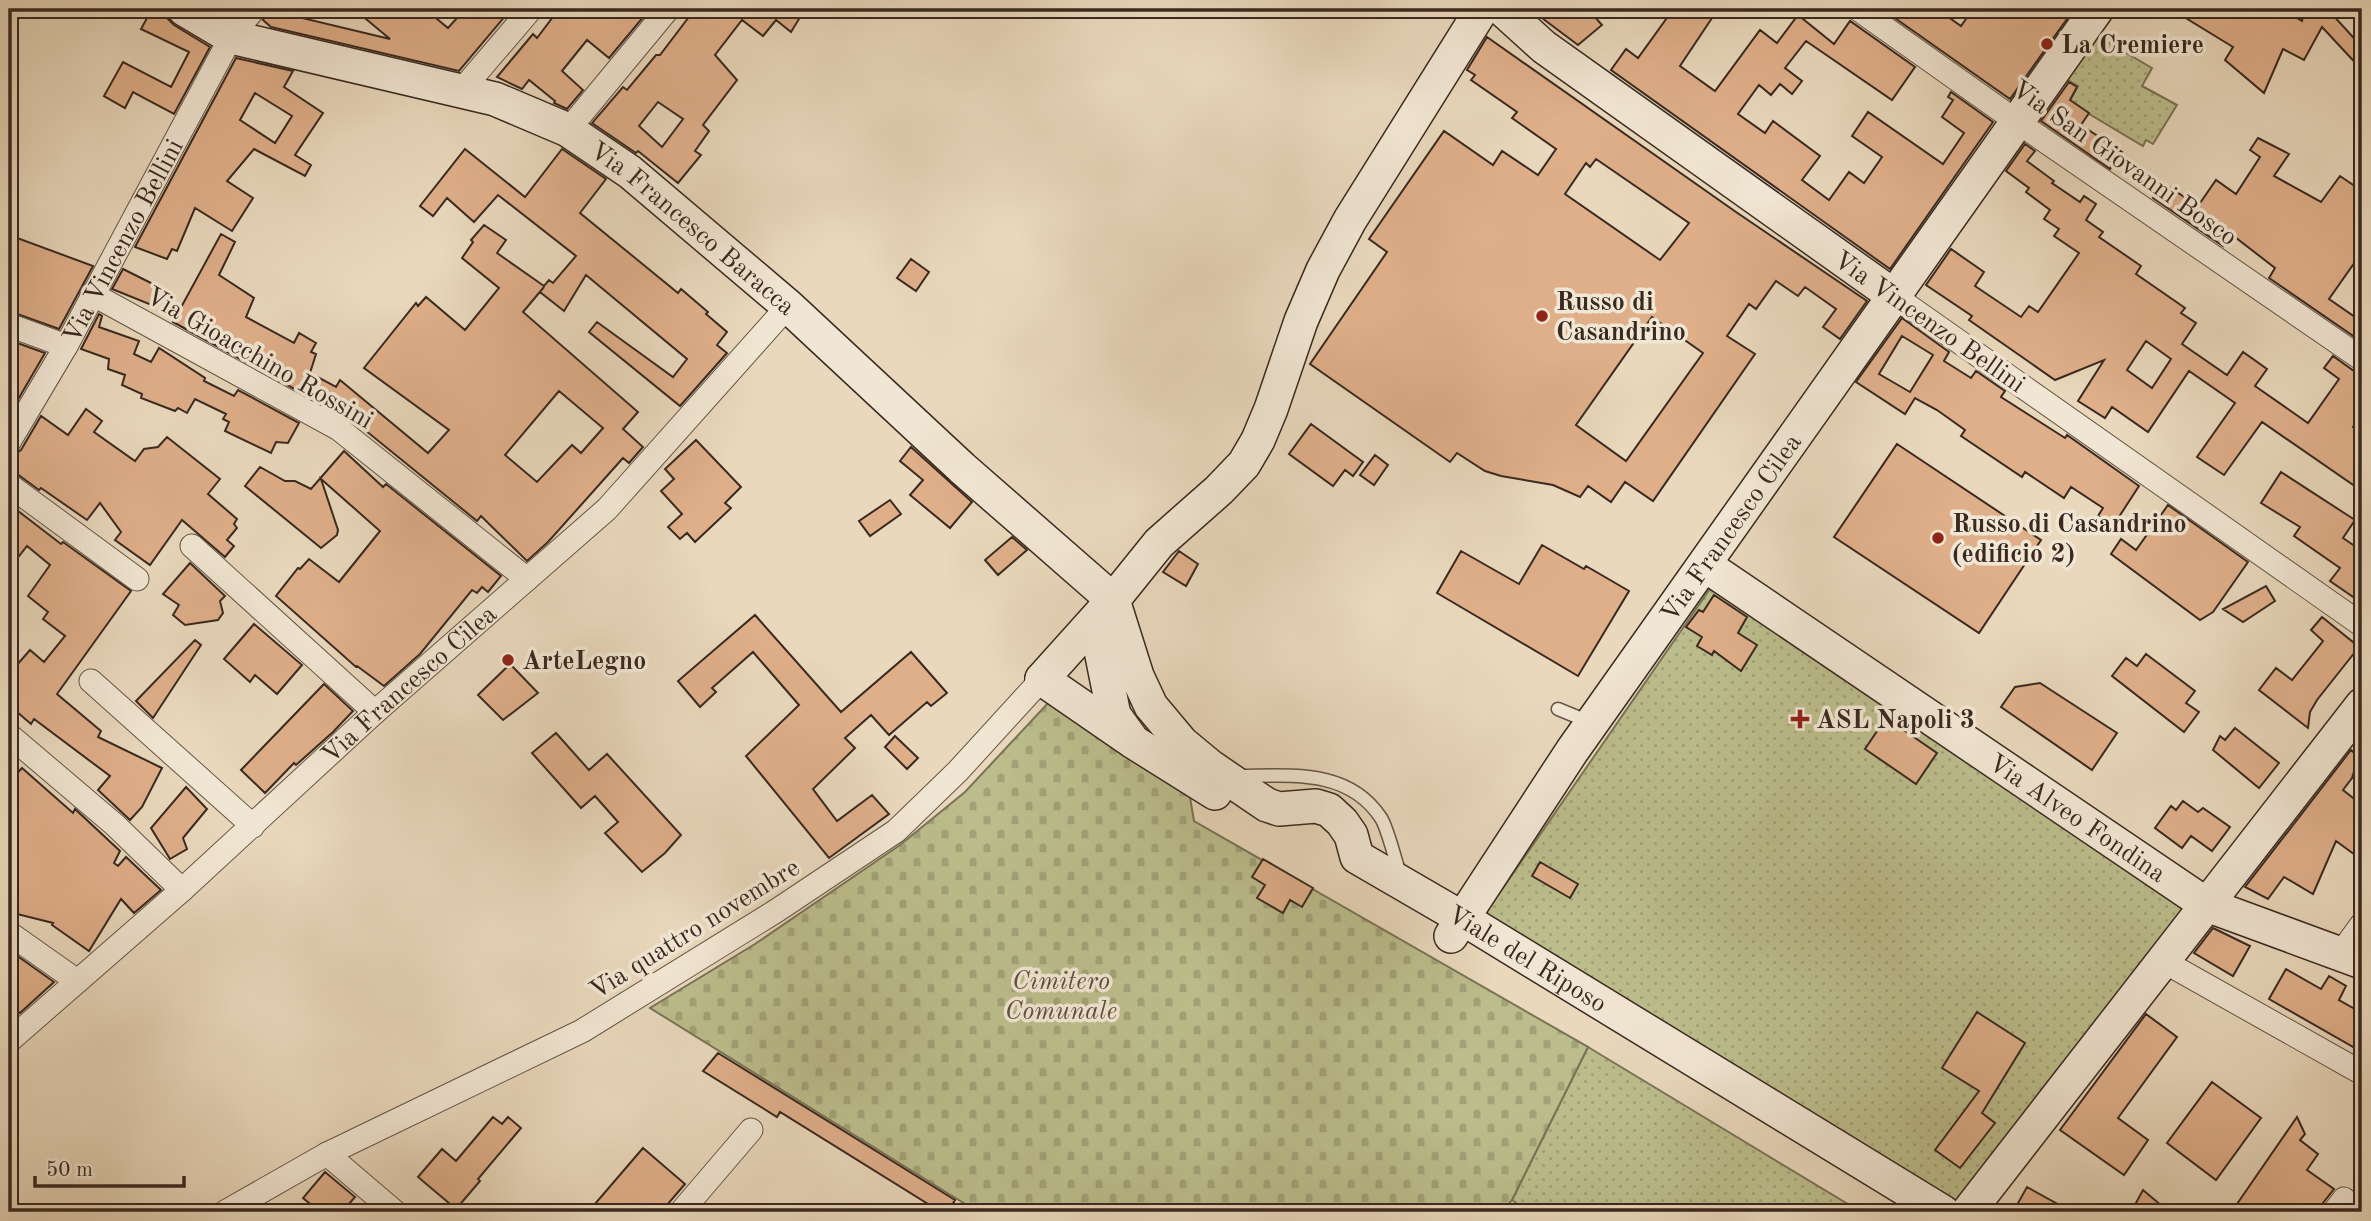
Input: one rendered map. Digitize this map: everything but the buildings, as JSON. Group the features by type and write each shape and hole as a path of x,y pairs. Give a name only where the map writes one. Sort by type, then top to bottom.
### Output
{"street":[{"name":"Via Francesco Baracca","path":"184,9 231,37 495,99 568,130 630,172 788,306 962,468 1104,610"},
{"name":"Via Vincenzo Bellini","path":"9,442 66,346 231,37 254,9"},
{"path":"461,91 531,9"},
{"path":"568,130 668,9"},
{"path":"1042,679 1159,543 1244,464 1271,409 1301,321 1323,270 1350,220 1482,9"},
{"name":"Via Vincenzo Bellini","path":"1502,9 1544,47 2362,625"},
{"name":"Via San Giovanni Bosco","path":"1857,9 2362,359"},
{"name":"Via Francesco Cilea","path":"1457,927 1592,723 2097,9"},
{"name":"Via Gioacchino Rossini","path":"92,294 339,429 527,579"},
{"name":"Via Francesco Cilea","path":"9,1041 183,890 375,712 607,509 788,306"},
{"path":"9,325 66,346"},
{"path":"9,485 137,579"},
{"path":"192,546 375,712"},
{"name":"Via Alveo Fondina","path":"1705,565 2207,905 2355,959"},
{"name":"Viale del Riposo","path":"1104,610 1115,674 1114,715 1132,741"},
{"name":"Viale del Riposo","path":"1042,679 1115,674"},
{"name":"Viale del Riposo","path":"1115,674 1113,683 1123,677 1133,679 1144,690 1151,706 1182,743 1237,776 1267,805 1279,809 1316,806 1329,810 1342,822 1350,835 1357,858 1403,884 1457,927 1913,1212"},
{"name":"Viale del Riposo","path":"1042,679 1132,741 1262,823 1270,826 1304,822 1318,827 1331,838 1343,870 1457,927 1943,1212"},
{"name":"Via quattro novembre","path":"225,1212 327,1154 582,1031 776,911 896,831 958,771 1042,679"},
{"path":"91,681 253,826"},
{"path":"1968,1212 2362,705"},
{"path":"9,735 115,825 183,890"},
{"path":"2355,959 2362,925"},
{"path":"9,933 77,981"},
{"path":"2163,961 2362,1073"},
{"path":"681,1212 751,1130"},
{"path":"327,1154 395,1212"}],"lane":[{"path":"1558,709 1592,723"}],"green space":[{"path":"2094,34 2152,68 2142,86 2177,105 2153,144 2146,140 2143,146 2069,102 2078,86 2062,77"},
{"path":"1712,586 2186,911 1959,1209 1483,917"},
{"name":"Cimitero Comunale","path":"1049,702 1190,797 1194,821 1588,1047 1512,1200 1502,1212 978,1212 650,1008 755,944 900,845 965,792"},
{"path":"1588,1047 1861,1212 1528,1212 1512,1200"}],"place":[{"name":"La Cremiere","path":"2047,44"},
{"name":"Russo di Casandrino","path":"1542,316"},
{"name":"Russo di Casandrino (edificio 2)","path":"1938,538"},
{"name":"ArteLegno","path":"508,660"},
{"name":"ASL Napoli 3","path":"1800,719"}]}
